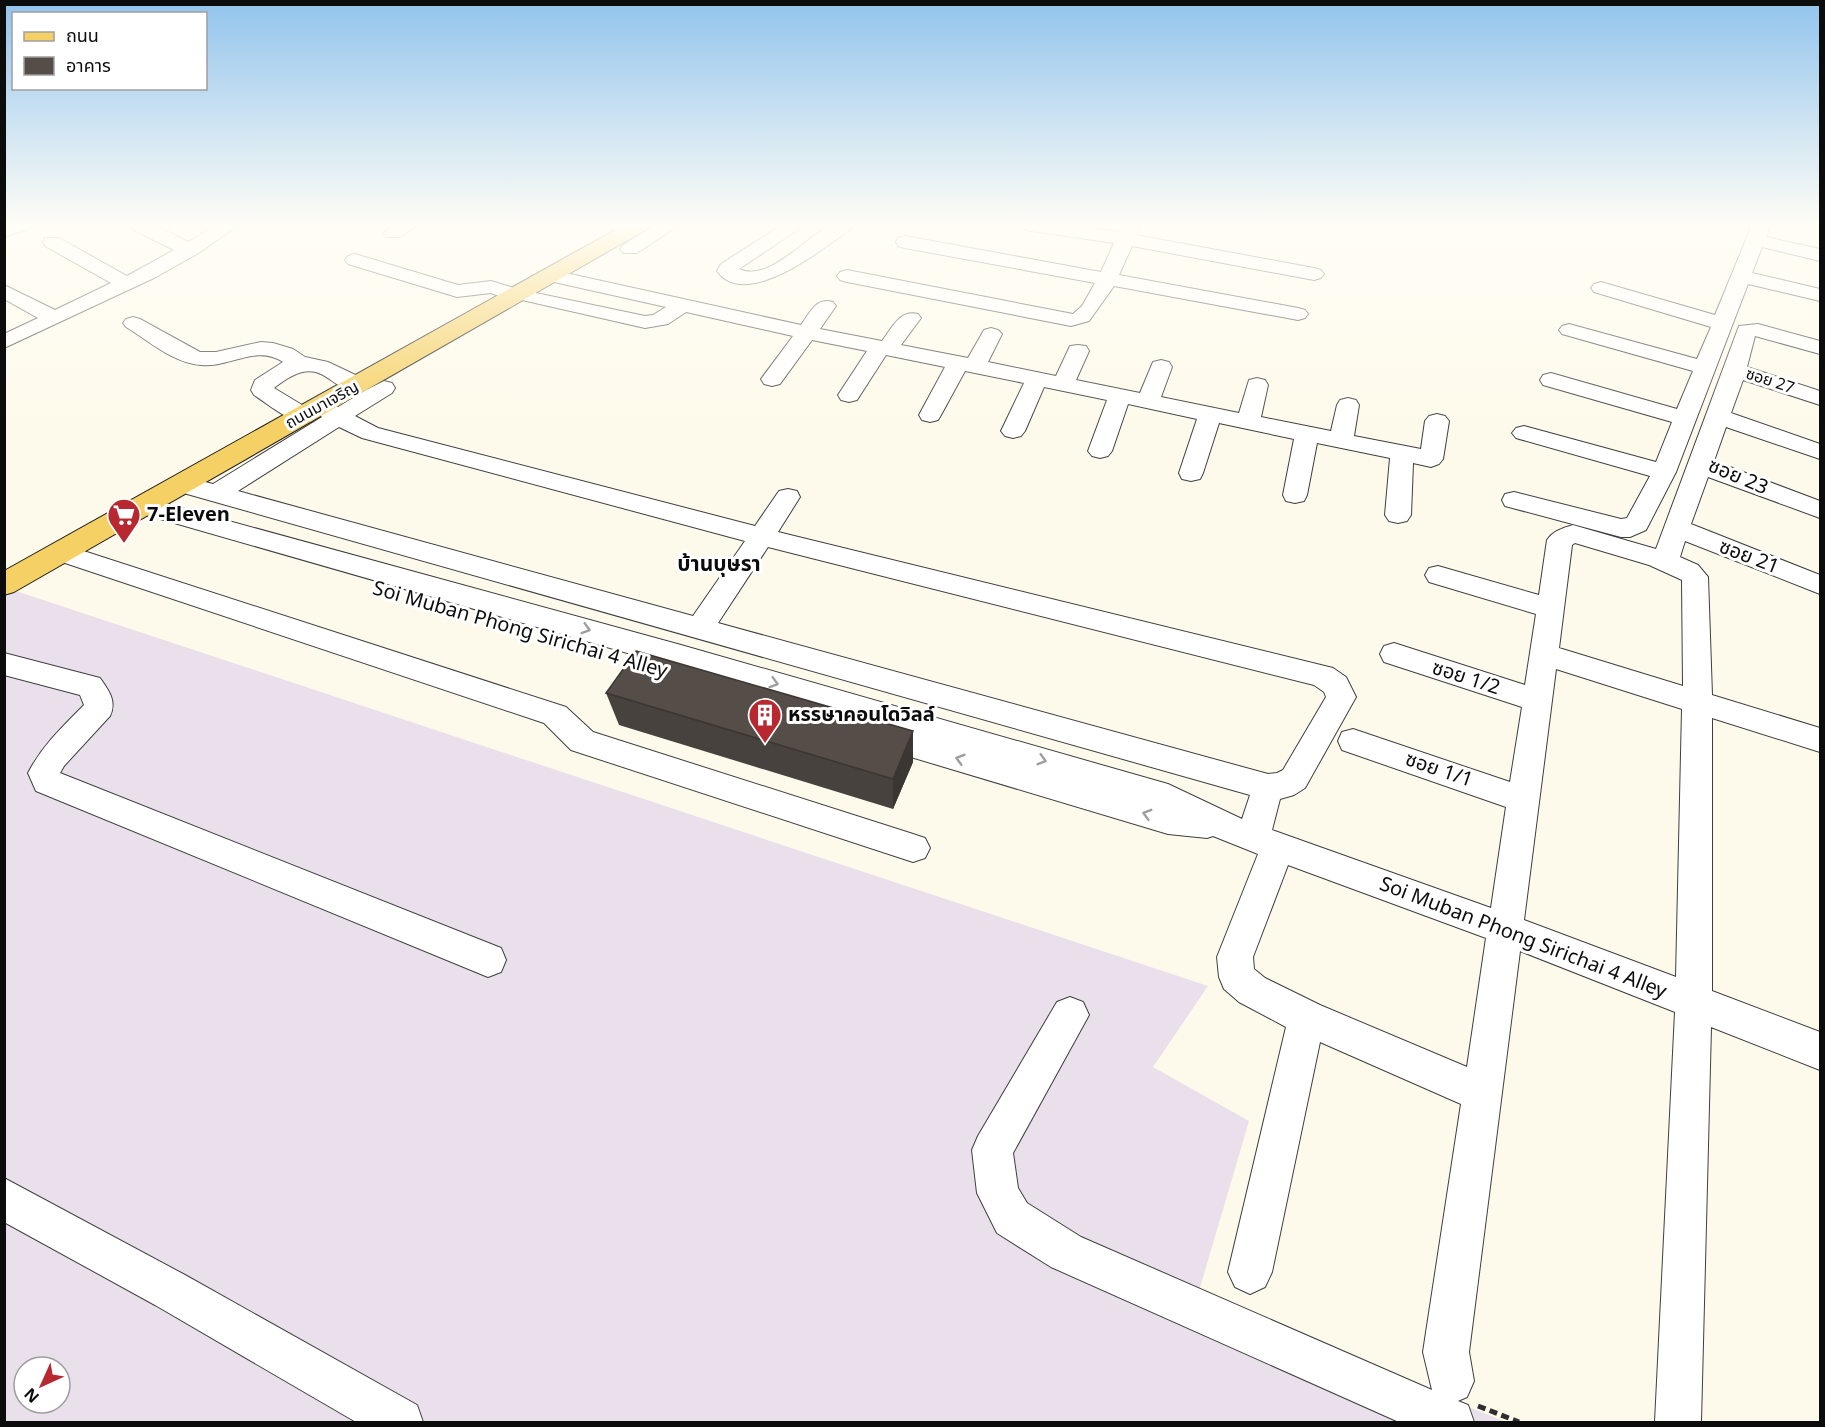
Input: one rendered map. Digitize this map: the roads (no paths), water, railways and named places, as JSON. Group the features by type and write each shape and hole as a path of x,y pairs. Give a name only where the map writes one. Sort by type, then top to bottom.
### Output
{"main road":[{"name":"ถนนมาเจริญ","path":"4,585 182,484 321,412 358,385 524,292"}],"street":[{"path":"5,292 54,318"},
{"path":"4,342 111,292"},
{"path":"509,292 645,322 666,319 680,306"},
{"path":"619,292 805,332 1431,459 1437,421"},
{"path":"730,316 748,292"},
{"path":"926,292 1069,320 1084,316 1100,292"},
{"path":"1173,292 1298,314"},
{"path":"1613,292 1722,324"},
{"path":"1514,500 1621,528 1630,528 1637,524 1664,472 1735,292"},
{"path":"772,379 826,306"},
{"path":"849,395 883,348 910,318"},
{"path":"133,323 200,359 270,348 285,352 299,363"},
{"path":"1569,330 1705,368"},
{"name":"ซอย 27","path":"1820,345 1758,330 1746,330 1735,370 1821,398"},
{"path":"930,415 991,334"},
{"path":"1063,384 1078,351"},
{"path":"182,484 1268,787 1283,786 1294,779 1341,697 1336,685 1323,676 762,537 370,433 262,390 262,384 270,378 299,363 313,363 358,385"},
{"path":"1148,401 1161,367"},
{"name":"ซอย 23","path":"1735,370 1700,465 1821,510"},
{"path":"1013,431 1037,379"},
{"path":"1551,380 1685,418"},
{"path":"1248,422 1257,386"},
{"path":"217,493 321,412 384,388"},
{"path":"1100,451 1120,395"},
{"path":"1341,441 1348,405"},
{"path":"1191,473 1210,414"},
{"path":"1718,416 1821,452"},
{"path":"1524,433 1664,472"},
{"path":"1295,495 1306,434"},
{"path":"1398,515 1402,454"},
{"path":"1665,561 1700,465"},
{"path":"700,628 788,497"},
{"name":"Soi Muban Phong Sirichai 4 Alley","path":"136,511 676,665 1167,820 1252,837 1506,929 1821,1051"},
{"name":"ซอย 21","path":"1677,528 1821,585"},
{"path":"1451,1381 1446,1352 1560,540 1573,534 1665,561 1690,570 1695,577 1699,702 1693,1002 1678,1422"},
{"path":"62,553 555,715 582,741 913,848"},
{"path":"1438,575 1551,609"},
{"name":"ซอย 1/2","path":"1394,654 1538,701"},
{"path":"1545,655 1821,740"},
{"path":"4,664 90,686 98,699 99,708 80,731 53,757 44,773 47,782 488,960"},
{"name":"ซอย 1/1","path":"1353,741 1524,800"},
{"path":"1268,787 1252,837 1235,957 1237,977 1251,990 1307,1018 1483,1094"},
{"path":"1070,1016 992,1150 998,1193 1012,1218 1066,1252 1451,1422"},
{"path":"1250,1272 1307,1018"},
{"path":"4,1199 170,1290 400,1422"}],"place":[{"name":"7-Eleven","path":"124,544"},
{"name":"หรรษาคอนโดวิลล์","path":"765,744"}],"district":[{"name":"บ้านบุษรา","path":"719,564"}]}
